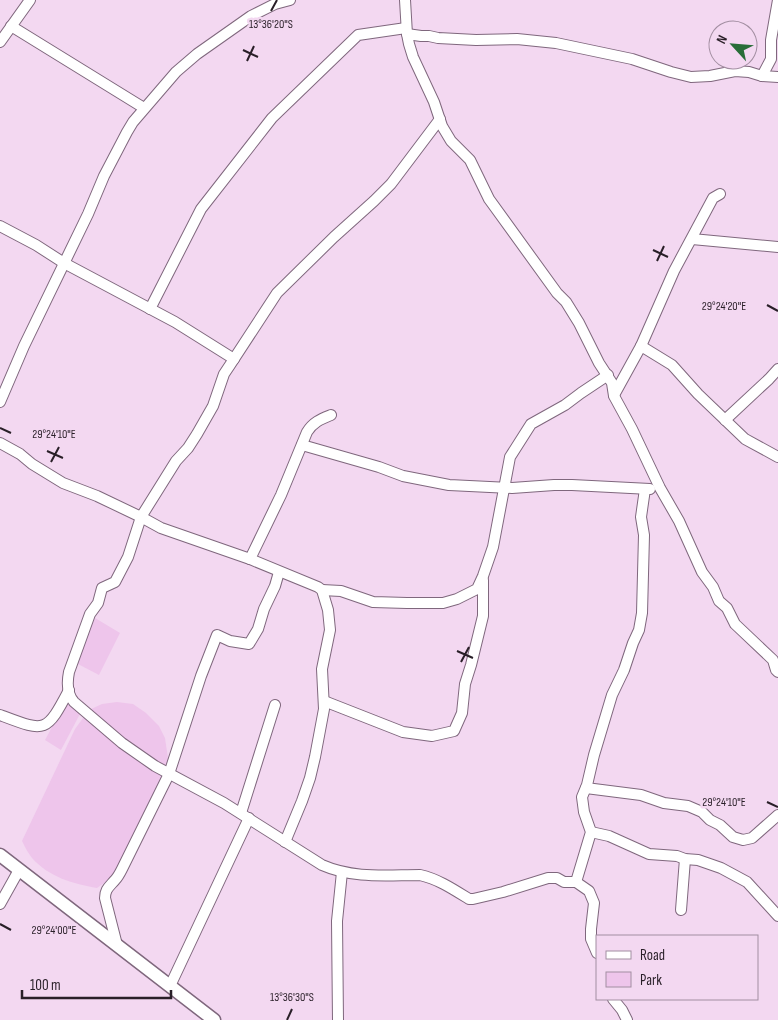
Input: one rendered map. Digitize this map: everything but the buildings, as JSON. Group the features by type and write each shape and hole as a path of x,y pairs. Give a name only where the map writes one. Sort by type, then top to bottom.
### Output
{"street":[{"path":"0,42 30,0"},
{"path":"0,402 24,346 88,214 110,162 127,132 144,108 176,72 197,54 251,16 275,4 290,0"},
{"path":"405,0 409,44 446,134 470,160 494,207 557,293 566,302 579,323 599,363 612,383 614,396 660,488 679,521 702,572 713,587 719,601 727,608 735,624 773,660 777,670"},
{"path":"762,76 771,59 771,40 778,0"},
{"path":"10,26 144,108"},
{"path":"150,309 201,209 272,118 358,35 407,31 421,36 438,38 476,40 517,39 556,43 620,56 646,62 670,72 691,77 710,76 735,71 778,78"},
{"path":"771,59 778,72"},
{"path":"440,119 392,184 277,293 224,374 212,406 197,434 176,462 141,517 128,557 115,582 102,588 98,603 90,614 67,681 71,698 74,702 122,743 155,766 224,802 286,842 335,870 358,875 420,875 430,877 469,899 502,892 548,878 557,878 564,882 576,882 589,891 594,903 591,929 596,950"},
{"path":"614,396 641,346 665,291 713,198 720,194"},
{"path":"0,226 36,244 64,263 150,309 234,359"},
{"path":"692,239 778,247"},
{"path":"641,346 672,365 698,394 745,439 778,457"},
{"path":"725,420 778,369"},
{"path":"0,443 63,483 141,517 161,528 250,559 322,590 341,591 373,602 443,603 457,599 476,589 483,576 493,546 510,456 531,424 565,406 608,375"},
{"path":"250,559 311,426 331,415"},
{"path":"302,445 380,467 403,476 449,485 504,488 563,485 660,488"},
{"path":"576,882 590,832 582,797 612,695 639,630 642,612 644,535 641,517 645,489"},
{"path":"117,945 105,892 106,889 117,878 170,774 198,685 217,635 230,641 249,644 258,629 264,608 279,572"},
{"path":"324,701 403,732 432,736 454,731 462,712 465,684 483,616 483,576"},
{"path":"286,842 310,778 317,749 324,701 322,669 330,630 328,610 322,590"},
{"path":"0,715 28,726 39,727 49,722 58,711 69,690"},
{"path":"170,986 245,816 275,705"},
{"path":"586,788 641,795 664,802 688,806 702,812 733,837 743,840 752,838 778,815"},
{"path":"590,832 609,836 649,854 698,860 721,868 747,882 778,916"},
{"path":"0,855 214,1020"},
{"path":"681,910 685,859"},
{"path":"0,904 19,870"},
{"path":"338,1020 337,922 342,872"},
{"path":"614,1000 622,1010 626,1020"}],"green space":[{"path":"95,618 120,633 99,675 76,663"},
{"path":"117,702 133,704 146,713 159,726 165,738 169,765 115,873 97,888 70,882 46,870 32,858 22,841 75,729 89,710 102,704"},
{"path":"65,703 81,712 61,750 45,740"}]}
